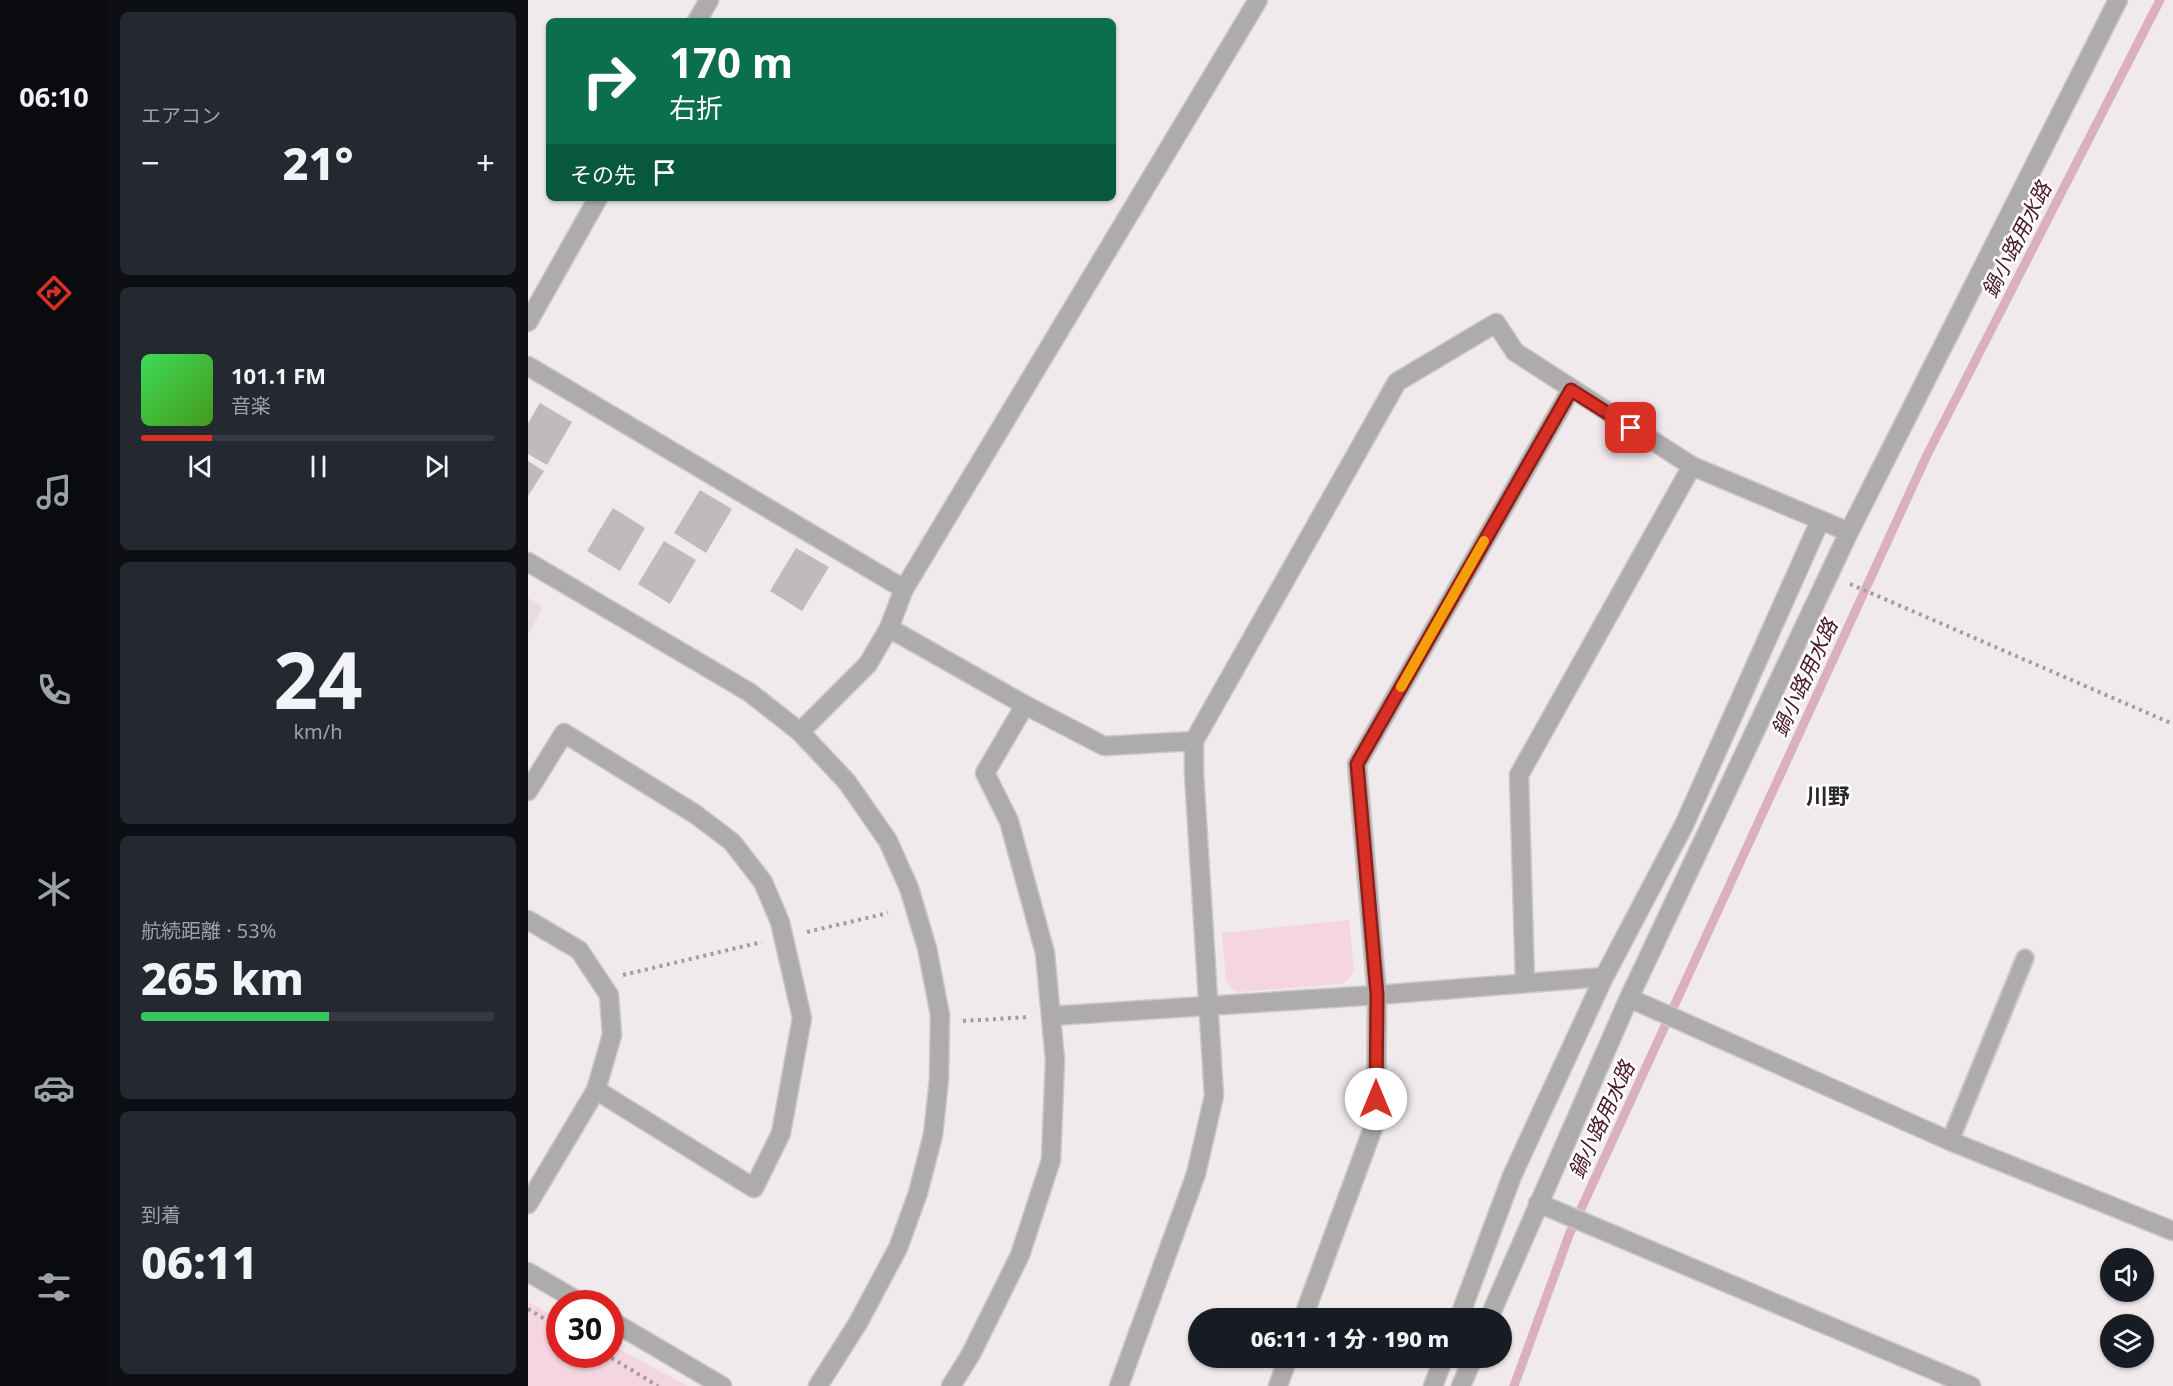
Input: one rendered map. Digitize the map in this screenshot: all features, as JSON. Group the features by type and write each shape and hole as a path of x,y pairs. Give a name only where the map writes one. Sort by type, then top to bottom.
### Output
{"street":[{"path":"699,18 709,0"},
{"path":"800,732 868,664 889,628 904,589 1258,0"},
{"path":"1493,1308 1629,998 1849,532 2118,0"},
{"path":"528,322 596,201"},
{"path":"1119,1386 1196,1174 1214,1096 1194,741 1397,382 1496,323 1515,352 1692,466 1849,532"},
{"path":"528,366 904,589"},
{"path":"1307,1308 1376,1120 1377,995 1357,764 1571,390"},
{"path":"1525,983 1520,775 1692,466"},
{"path":"1463,1308 1512,1176 1604,977 1684,825 1820,521"},
{"path":"530,567 749,692 800,732 847,782 888,841 912,898 927,948 939,1015 939,1079 933,1135 918,1193 898,1248 858,1323 818,1386"},
{"path":"889,628 1024,705 1104,746 1194,741"},
{"path":"951,1386 971,1354 1020,1255 1051,1160 1055,1060 1045,953 1009,821 985,773 1024,705"},
{"path":"528,791 564,733 695,814 732,842 763,882 784,937 802,1018 781,1133 754,1188 596,1090"},
{"path":"528,920 579,950 609,994 612,1035 596,1090 528,1204"},
{"path":"1051,1016 1377,995 1604,977"},
{"path":"1629,998 1950,1141 2173,1231"},
{"path":"1538,1203 1971,1386"},
{"path":"528,1272 559,1290"},
{"path":"624,1328 722,1386"},
{"path":"1278,1386 1284,1368"},
{"path":"1433,1386 1440,1368"},
{"path":"1461,1386 1469,1368"}],"lane":[{"path":"1950,1141 2025,958"}],"path":[{"path":"1830,575 2173,724"},
{"path":"600,981 888,913"},
{"path":"963,1021 1051,1016"},
{"path":"528,1309 546,1320"},
{"path":"624,1366 655,1385"}],"shaded area":[{"path":"528,598 543,607 528,635"},
{"path":"1349,920 1354,971 1349,979 1341,984 1238,992 1226,981 1222,933"},
{"path":"528,1302 546,1312 546,1368 624,1368 624,1352 688,1386 528,1386"}],"building":[{"path":"540,403 572,422 547,465 528,454 528,423"},
{"path":"528,461 544,471 528,496"},
{"path":"700,490 732,509 706,553 674,533"},
{"path":"613,508 645,528 620,571 587,551"},
{"path":"664,541 696,560 670,604 638,584"},
{"path":"796,548 829,567 802,611 770,591"}],"waterway":[{"name":"鍋小路用水路","path":"1514,1386 1569,1235 1927,455 2160,0"}],"slow traffic":[{"path":"1401,687 1484,541"}],"district":[{"name":"川野","path":"1828,796"}],"route":[{"path":"1376,1099 1377,995 1357,764 1571,390 1631,428"}]}
